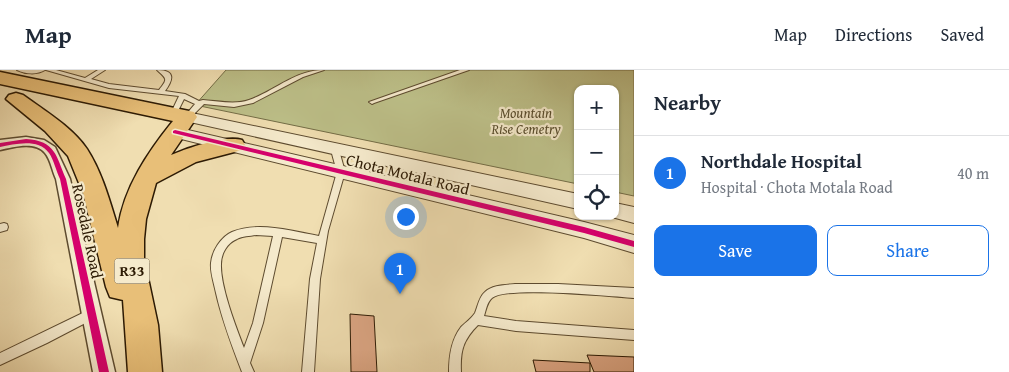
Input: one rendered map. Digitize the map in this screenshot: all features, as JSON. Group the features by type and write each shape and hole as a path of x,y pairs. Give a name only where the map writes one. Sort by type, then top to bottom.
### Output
{"main road":[{"name":"Chota Motala Road","path":"0,78 184,117"},
{"name":"Chota Motala Road","path":"8,97 184,117"},
{"path":"8,97 52,126 78,153 95,193 144,371"},
{"name":"R33","path":"144,371 141,319 130,260 130,238 138,195 148,175 184,117"},
{"path":"148,175 189,156 234,145"}],"street":[{"name":"Chota Motala Road","path":"184,117 234,145 584,230 634,244"},
{"name":"Chota Motala Road","path":"184,117 574,201"},
{"name":"Rosedale Road","path":"0,145 30,141 43,144 51,151 63,179 104,372"},
{"path":"619,212 634,215"}],"lane":[{"path":"20,70 36,72 42,70"},
{"path":"49,70 123,89 183,95"},
{"path":"86,80 102,70"},
{"path":"160,70 167,74 169,79 168,84 161,92"},
{"path":"184,117 207,102 234,105 251,102 292,80 321,70"},
{"path":"372,102 466,70"},
{"path":"183,95 184,117"},
{"path":"183,95 184,117"},
{"path":"308,372 315,279 322,240 341,172 335,150"},
{"path":"246,368 232,334 216,263 225,242 234,235 256,232 278,233 322,240"},
{"path":"246,368 278,233"},
{"path":"456,372 455,361 458,342 476,320 484,300 490,294 514,287 634,293"},
{"path":"0,359 91,314"},
{"path":"476,320 516,326 634,336"}],"green space":[{"name":"Mountain Rise Cemetry","path":"226,70 634,70 634,196 619,193 619,85 574,85 574,183 195,105"}],"building":[{"path":"350,314 374,316 377,372 351,372"},
{"path":"587,355 634,357 634,372 594,372"},
{"path":"533,360 590,363 590,372 536,372"}],"cycle path":[{"path":"175,132 584,230 634,244"},
{"path":"0,145 19,142 39,143 50,150 54,156 63,179 104,372"}],"place":[{"name":"Northdale Hospital","path":"400,294"}]}
